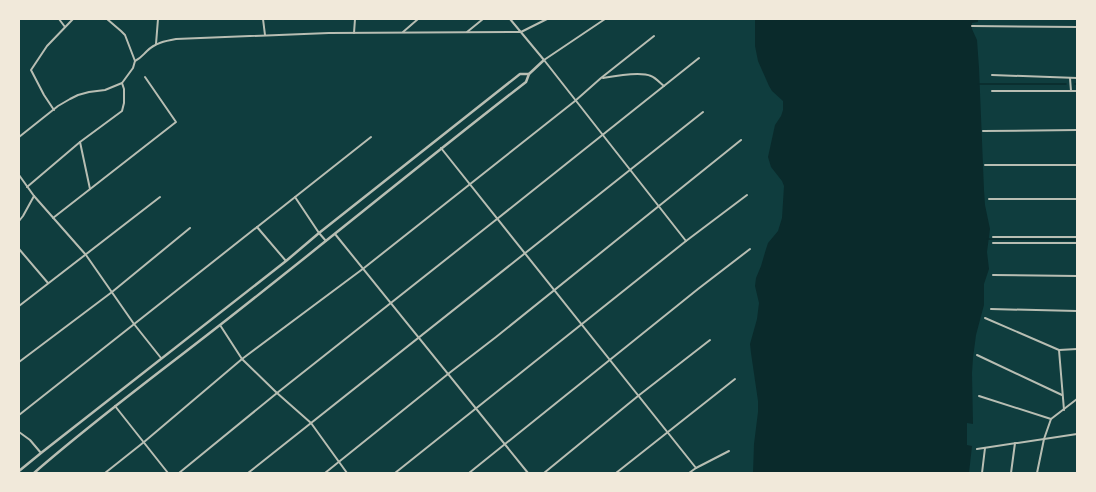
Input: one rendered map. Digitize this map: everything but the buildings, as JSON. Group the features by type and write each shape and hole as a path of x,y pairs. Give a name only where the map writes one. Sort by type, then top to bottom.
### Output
{"street":[{"path":"59,19 65,27"},
{"path":"54,110 31,70 47,46 73,19"},
{"path":"19,137 58,106 78,95 105,90 122,83 134,68 134,61 124,35 107,19"},
{"path":"156,44 158,19"},
{"path":"263,19 265,35"},
{"path":"354,33 355,19"},
{"path":"402,32 418,19"},
{"path":"466,32 483,19"},
{"path":"510,19 686,241"},
{"path":"134,61 141,58 147,50 156,44 176,39 329,33 521,32 547,19"},
{"path":"34,473 115,406 220,325 526,82 529,74 544,60 605,19"},
{"path":"972,26 1077,27"},
{"path":"105,473 242,359 364,268 576,101 601,78 654,36"},
{"path":"179,473 277,393 498,219 698,58"},
{"path":"19,471 286,261 319,233 520,74 529,74"},
{"path":"601,78 647,75 653,77 664,86"},
{"path":"992,75 1077,78"},
{"path":"53,218 176,122 145,77"},
{"path":"1070,78 1071,91"},
{"path":"27,187 80,142 122,112 124,103 124,89 122,83"},
{"path":"992,91 1077,91"},
{"path":"248,473 704,112"},
{"path":"983,131 1077,130"},
{"path":"19,416 371,137"},
{"path":"325,473 741,140"},
{"path":"80,142 90,189"},
{"path":"441,148 696,468"},
{"path":"985,165 1077,165"},
{"path":"19,175 34,196 86,255 134,324 161,358"},
{"path":"395,473 686,241 747,195"},
{"path":"19,221 34,196"},
{"path":"19,306 160,197"},
{"path":"295,197 326,241"},
{"path":"989,199 1077,199"},
{"path":"258,227 286,261"},
{"path":"19,362 112,292 190,228"},
{"path":"335,234 364,268 528,473"},
{"path":"993,237 1077,237"},
{"path":"1042,237 1042,243"},
{"path":"993,243 1077,243"},
{"path":"19,249 48,283"},
{"path":"469,473 750,249"},
{"path":"993,275 1077,276"},
{"path":"991,309 1077,311"},
{"path":"985,318 1059,350 1077,349"},
{"path":"220,325 242,359 311,423 347,473"},
{"path":"544,473 638,396 710,340"},
{"path":"1059,350 1064,410"},
{"path":"977,355 1062,395"},
{"path":"616,473 735,379"},
{"path":"979,396 1051,419"},
{"path":"1037,473 1044,439 1051,419 1077,399"},
{"path":"115,406 168,473"},
{"path":"19,432 30,440 41,453"},
{"path":"977,449 1077,434"},
{"path":"1011,473 1015,443"},
{"path":"982,473 985,448"},
{"path":"689,473 729,450"}],"water":[{"path":"755,19 978,19 978,22 972,23 972,29 977,40 985,205 990,229 987,252 989,269 984,284 984,305 976,335 973,358 973,424 967,423 967,445 972,446 969,473 753,473 758,401 750,344 757,319 759,303 755,286 756,278 768,243 778,231 782,218 784,186 771,167 768,157 775,125 783,110 783,101 772,91 758,61 755,46"}],"waterway":[{"path":"978,84 1066,84"},
{"path":"987,239 1077,240"}]}
